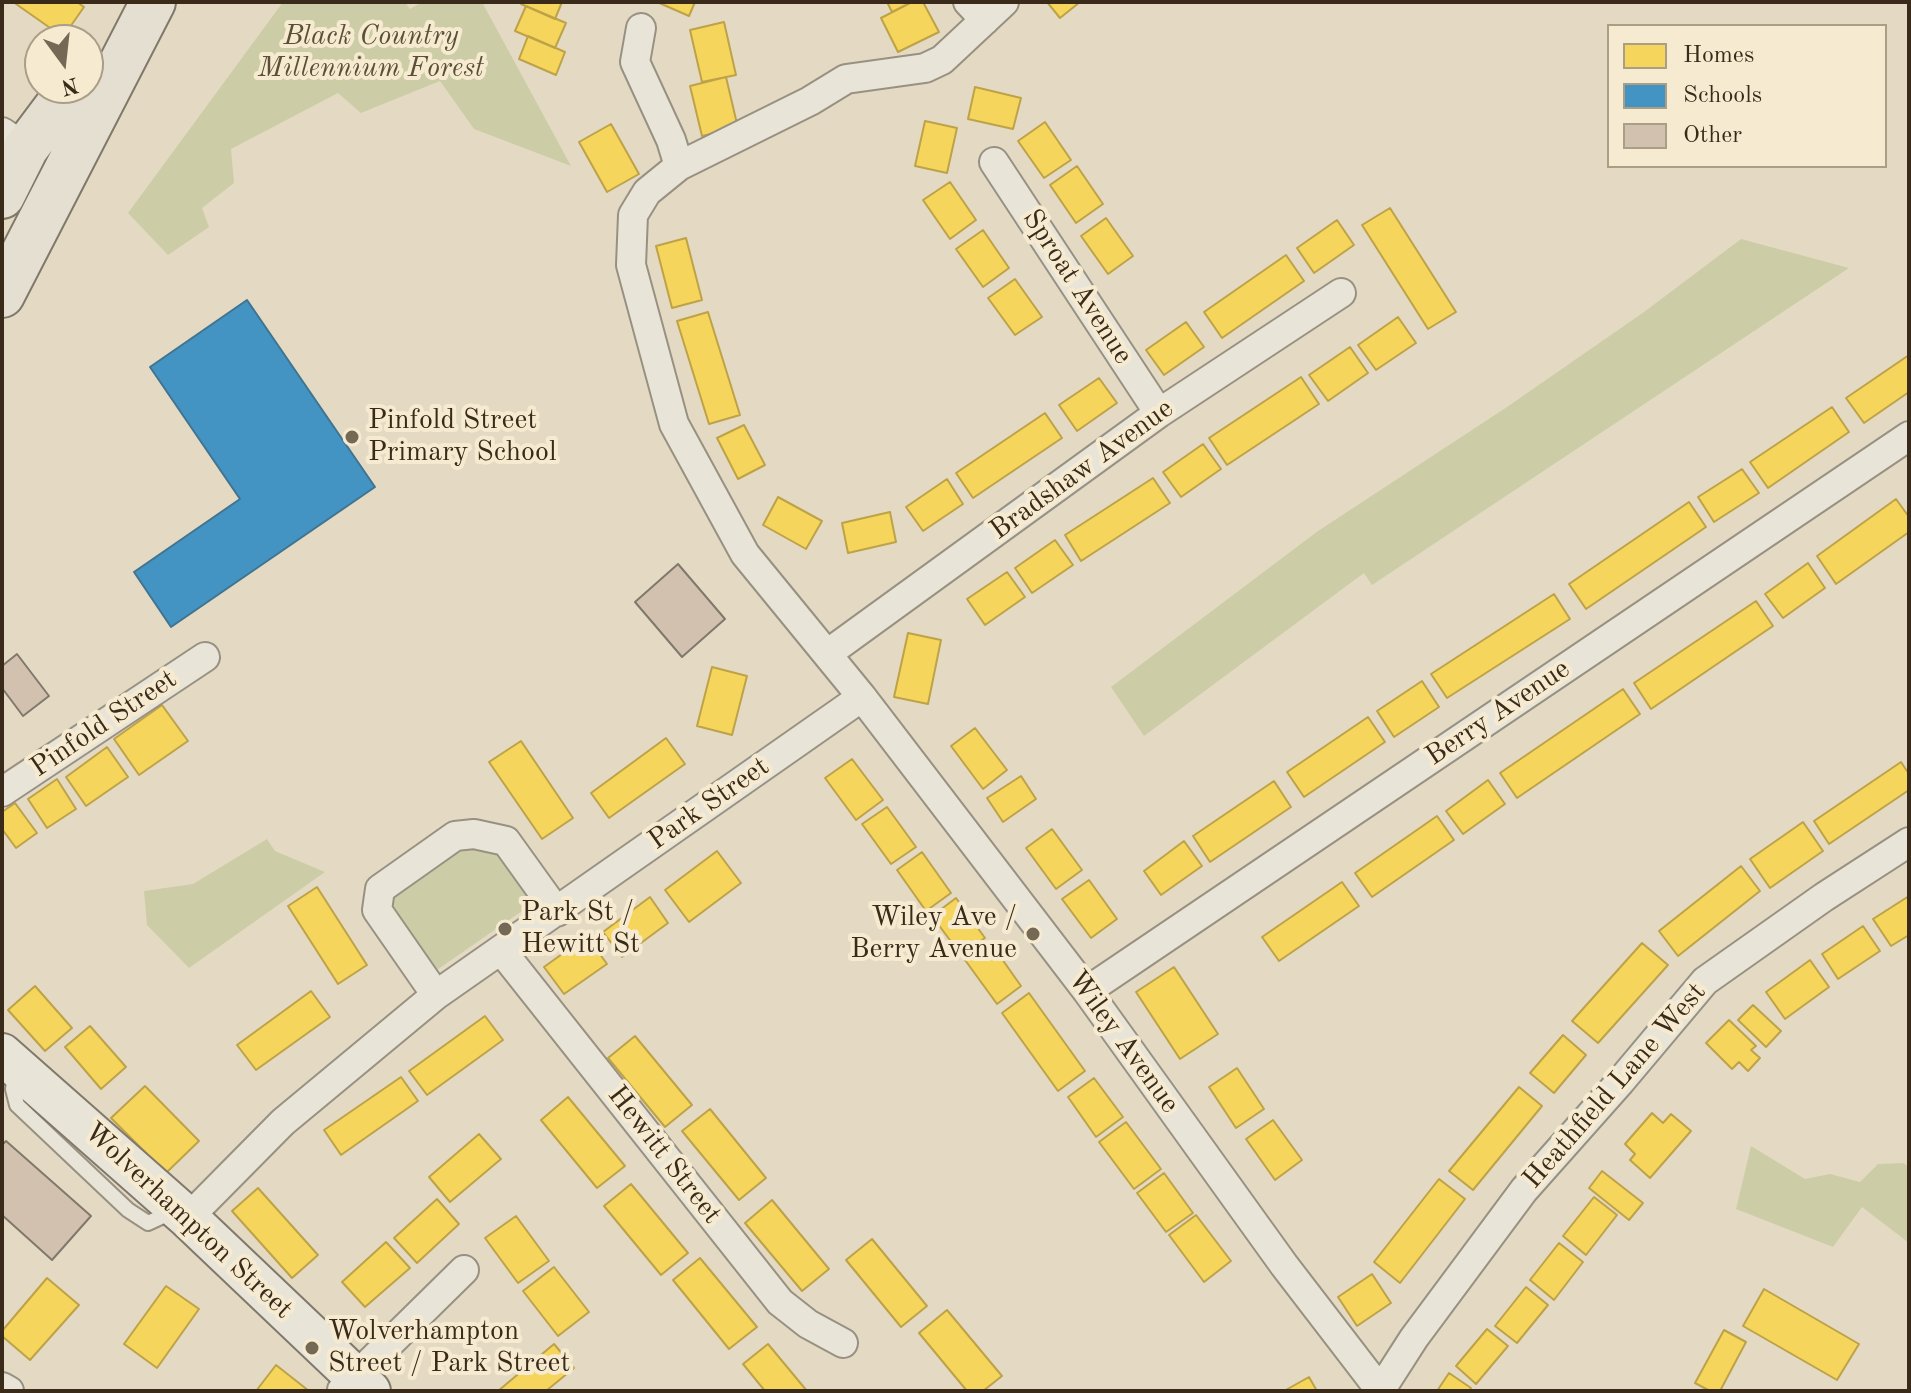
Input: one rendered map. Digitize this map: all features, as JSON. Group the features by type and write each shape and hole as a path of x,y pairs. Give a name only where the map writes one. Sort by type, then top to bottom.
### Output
{"main road":[{"path":"104,43 134,2"},
{"path":"2,295 153,2"},
{"path":"2,196 14,140 53,104"}],"street":[{"name":"Wiley Avenue","path":"985,8 942,60 925,68 846,79 810,101 679,166 647,192 633,215 631,265 674,424 745,554 862,697 1087,991 1284,1265 1380,1391"},
{"path":"641,28 635,62 671,140 679,166"},
{"name":"Sproat Avenue","path":"994,162 1159,413"},
{"name":"Bradshaw Avenue","path":"827,654 1159,413 1341,293"},
{"name":"Berry Avenue","path":"1087,991 1909,436"},
{"name":"Pinfold Street","path":"2,792 205,657"},
{"name":"Park Street","path":"180,1211 436,995 862,697"},
{"path":"436,995 377,910 380,889 455,836 474,834 506,841 557,912"},
{"name":"Heathfield Lane West","path":"1380,1391 1414,1338 1524,1190 1705,981 1824,897 1909,842"},
{"name":"Hewitt Street","path":"501,950 780,1302 808,1324 843,1343"},
{"name":"Wolverhampton Street","path":"9,1060 180,1211 355,1386"},
{"path":"355,1386 464,1270"},
{"path":"2,1387 9,1391"}],"green space":[{"name":"Black Country Millennium Forest","path":"283,2 405,2 410,9 422,2 482,2 571,166 474,129 440,81 361,113 338,93 231,149 234,183 202,208 209,227 168,255 128,213"},
{"path":"1741,239 1849,268 1372,585 1364,573 1144,736 1111,687 1318,531 1507,407 1644,312"},
{"path":"267,839 275,851 325,872 189,968 147,925 144,891 193,884"},
{"path":"465,846 490,850 505,862 535,902 434,972 387,907 391,893"},
{"path":"1751,1146 1805,1179 1830,1174 1860,1182 1878,1164 1903,1163 1909,1167 1909,1243 1862,1207 1833,1247 1736,1209"}],"building: Homes":[{"path":"77,2 84,7 72,24 44,24 16,4"},
{"path":"522,2 562,2 555,19"},
{"path":"657,2 695,2 689,16"},
{"path":"887,2 912,2 892,12"},
{"path":"912,2 923,2 939,32 898,52 881,18"},
{"path":"1047,2 1080,2 1060,18"},
{"path":"526,6 566,23 555,48 515,31"},
{"path":"724,22 736,75 702,82 690,30"},
{"path":"528,36 565,52 556,75 519,59"},
{"path":"726,77 738,128 702,136 690,86"},
{"path":"975,87 1021,98 1013,129 968,119"},
{"path":"925,121 957,128 947,173 915,166"},
{"path":"1045,122 1071,160 1044,178 1018,141"},
{"path":"611,124 639,174 607,192 579,142"},
{"path":"1077,166 1103,204 1076,223 1050,185"},
{"path":"950,182 976,220 950,239 923,200"},
{"path":"1390,208 1456,312 1428,329 1362,225"},
{"path":"1106,218 1133,256 1108,274 1081,236"},
{"path":"1337,220 1354,245 1314,273 1297,248"},
{"path":"983,230 1009,268 983,287 956,249"},
{"path":"686,238 702,300 672,308 656,246"},
{"path":"1286,255 1304,281 1222,338 1204,312"},
{"path":"1015,279 1042,317 1015,335 988,298"},
{"path":"708,312 740,415 709,424 677,321"},
{"path":"1398,317 1416,343 1376,370 1358,345"},
{"path":"1186,322 1204,347 1164,375 1146,350"},
{"path":"1350,347 1368,373 1328,401 1309,375"},
{"path":"1909,355 1909,392 1864,423 1846,398"},
{"path":"1301,377 1319,404 1227,465 1209,438"},
{"path":"1099,378 1117,403 1077,431 1059,405"},
{"path":"1832,407 1849,432 1768,488 1750,462"},
{"path":"1045,413 1062,438 973,498 956,473"},
{"path":"744,425 765,465 738,479 717,438"},
{"path":"1203,444 1221,469 1181,497 1163,472"},
{"path":"1742,469 1759,493 1714,522 1698,497"},
{"path":"1153,478 1170,503 1081,561 1065,535"},
{"path":"947,479 963,504 923,531 906,507"},
{"path":"778,497 822,521 806,549 763,525"},
{"path":"1896,499 1909,517 1909,532 1836,584 1817,556"},
{"path":"1689,502 1706,527 1586,609 1569,584"},
{"path":"890,512 896,542 848,553 842,523"},
{"path":"1055,540 1073,565 1032,593 1015,568"},
{"path":"1808,563 1825,588 1783,618 1765,594"},
{"path":"1007,572 1025,597 985,625 967,599"},
{"path":"1554,594 1570,619 1447,698 1431,674"},
{"path":"1756,601 1773,626 1651,709 1634,683"},
{"path":"908,633 941,640 928,704 894,697"},
{"path":"712,667 747,676 732,735 697,726"},
{"path":"1422,681 1439,707 1394,737 1377,711"},
{"path":"1623,689 1640,714 1517,798 1500,773"},
{"path":"162,705 188,741 139,775 114,739"},
{"path":"1368,717 1385,742 1304,797 1287,772"},
{"path":"975,728 1007,770 983,789 951,746"},
{"path":"666,738 685,764 609,818 591,793"},
{"path":"521,741 573,818 542,839 489,762"},
{"path":"107,747 128,777 86,806 66,777"},
{"path":"852,759 883,800 856,820 825,778"},
{"path":"1901,762 1909,774 1909,790 1829,844 1814,821"},
{"path":"1021,776 1036,799 1003,822 987,798"},
{"path":"57,779 76,809 47,828 28,799"},
{"path":"1488,780 1505,804 1463,834 1446,811"},
{"path":"1274,781 1291,807 1210,862 1193,836"},
{"path":"15,803 37,833 16,848 2,829 2,812"},
{"path":"887,807 916,847 891,864 862,824"},
{"path":"1437,816 1454,840 1372,897 1355,873"},
{"path":"1803,822 1823,851 1770,888 1750,859"},
{"path":"1052,829 1082,870 1056,889 1026,848"},
{"path":"1184,841 1202,866 1161,895 1144,871"},
{"path":"717,851 741,883 689,922 665,890"},
{"path":"922,852 951,893 926,911 897,870"},
{"path":"1741,866 1760,891 1678,956 1659,931"},
{"path":"1089,880 1117,919 1091,938 1062,899"},
{"path":"1342,882 1359,906 1279,961 1262,937"},
{"path":"317,887 367,965 338,984 288,906"},
{"path":"1909,896 1909,935 1891,946 1873,919"},
{"path":"650,897 668,923 622,957 603,932"},
{"path":"956,898 985,938 961,955 932,916"},
{"path":"1863,926 1880,951 1838,979 1822,954"},
{"path":"587,936 607,964 564,994 544,967"},
{"path":"990,942 1021,986 997,1004 965,960"},
{"path":"1642,943 1668,965 1598,1043 1572,1021"},
{"path":"1810,960 1829,987 1785,1019 1766,992"},
{"path":"1174,967 1218,1034 1180,1059 1136,992"},
{"path":"35,986 72,1028 45,1051 8,1010"},
{"path":"311,991 330,1017 256,1070 237,1045"},
{"path":"1029,993 1085,1071 1058,1091 1002,1013"},
{"path":"1753,1005 1781,1031 1766,1047 1738,1020"},
{"path":"485,1016 503,1040 427,1095 409,1071"},
{"path":"1729,1020 1756,1046 1751,1050 1760,1058 1748,1071 1739,1062 1732,1069 1706,1043"},
{"path":"90,1026 126,1067 101,1089 65,1047"},
{"path":"1563,1035 1586,1055 1554,1093 1530,1073"},
{"path":"635,1036 692,1105 665,1127 608,1058"},
{"path":"1237,1068 1264,1109 1236,1128 1209,1087"},
{"path":"401,1077 418,1101 341,1155 324,1130"},
{"path":"1094,1078 1123,1117 1096,1137 1068,1097"},
{"path":"145,1086 199,1141 166,1173 111,1118"},
{"path":"1519,1087 1542,1106 1473,1190 1449,1171"},
{"path":"568,1097 625,1166 597,1188 541,1120"},
{"path":"710,1109 766,1178 739,1200 682,1131"},
{"path":"1652,1113 1663,1123 1671,1114 1691,1131 1650,1178 1630,1160 1635,1154 1625,1144"},
{"path":"1273,1120 1302,1160 1275,1180 1246,1139"},
{"path":"1126,1122 1161,1169 1134,1189 1099,1142"},
{"path":"479,1134 501,1159 450,1202 429,1177"},
{"path":"1602,1171 1643,1203 1629,1220 1589,1188"},
{"path":"1164,1173 1193,1213 1166,1232 1137,1193"},
{"path":"1439,1179 1465,1199 1400,1283 1374,1262"},
{"path":"631,1184 688,1253 661,1275 604,1206"},
{"path":"258,1188 318,1255 292,1278 232,1211"},
{"path":"1594,1197 1617,1215 1586,1255 1563,1236"},
{"path":"437,1199 459,1224 417,1263 394,1238"},
{"path":"772,1200 829,1269 802,1291 745,1223"},
{"path":"1196,1215 1231,1261 1204,1282 1169,1235"},
{"path":"516,1216 549,1261 518,1283 485,1238"},
{"path":"872,1239 927,1306 901,1327 846,1260"},
{"path":"386,1242 410,1268 365,1307 342,1282"},
{"path":"1559,1243 1583,1262 1554,1300 1530,1280"},
{"path":"700,1258 757,1327 729,1349 673,1280"},
{"path":"554,1267 589,1312 558,1336 523,1291"},
{"path":"1372,1274 1391,1303 1357,1326 1338,1297"},
{"path":"47,1278 79,1305 30,1360 2,1336 2,1331"},
{"path":"166,1286 199,1309 157,1368 124,1344"},
{"path":"1526,1287 1548,1305 1517,1343 1495,1326"},
{"path":"1764,1289 1859,1344 1837,1380 1743,1326"},
{"path":"947,1310 1002,1376 983,1391 967,1391 919,1333"},
{"path":"1487,1329 1508,1346 1476,1384 1456,1366"},
{"path":"1724,1330 1746,1342 1720,1391 1710,1391 1695,1383"},
{"path":"554,1344 574,1368 546,1391 498,1391"},
{"path":"768,1344 807,1391 765,1391 743,1364"},
{"path":"276,1365 309,1391 256,1391"},
{"path":"1449,1373 1471,1388 1469,1391 1437,1391"},
{"path":"1309,1377 1317,1391 1284,1391"}],"building: Schools":[{"path":"247,300 375,487 171,627 134,572 240,499 150,367"}],"building: Other":[{"path":"678,564 725,619 682,657 635,602"},
{"path":"17,654 49,696 23,716 2,688 2,666"},
{"path":"6,1141 91,1216 52,1260 2,1215 2,1145"}],"place":[{"name":"Pinfold Street Primary School","path":"352,437"},
{"name":"Park St / Hewitt St","path":"505,929"},
{"name":"Wiley Ave / Berry Avenue","path":"1033,934"},
{"name":"Wolverhampton Street / Park Street","path":"312,1348"}]}
